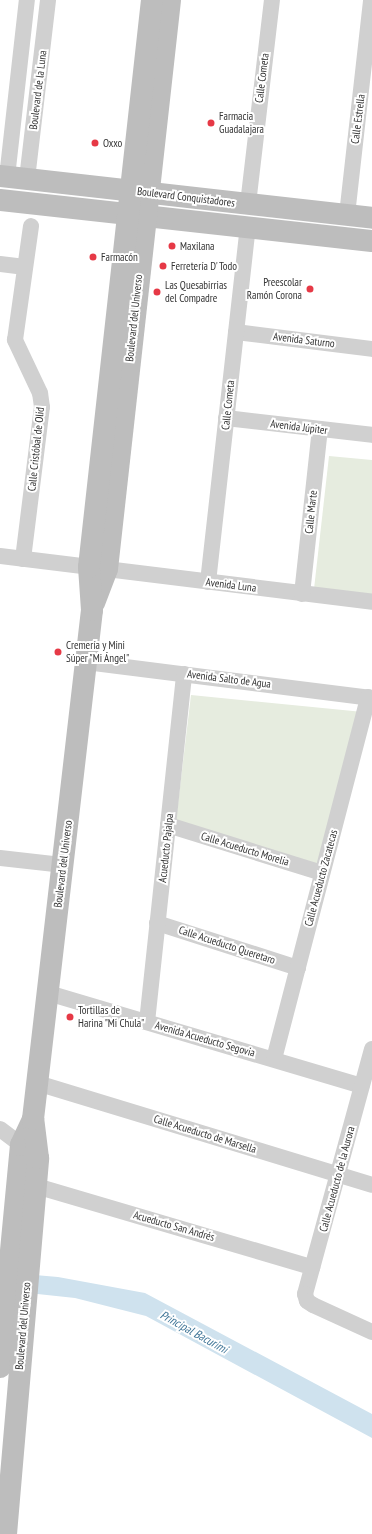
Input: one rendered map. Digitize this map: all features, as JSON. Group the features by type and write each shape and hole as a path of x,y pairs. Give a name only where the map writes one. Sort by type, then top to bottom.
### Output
{"street":[{"name":"Boulevard de la Luna","path":"11,177 27,0"},
{"name":"Boulevard de la Luna","path":"11,177 40,68 48,0"},
{"name":"Boulevard del Universo","path":"0,1367 9,1303 20,1243 36,1186 38,1158 33,1119 98,568 156,40 152,0"},
{"name":"Boulevard del Universo","path":"156,40 170,0"},
{"name":"Calle Cometa","path":"248,204 272,0"},
{"name":"Calle Estrella","path":"347,215 371,0"},
{"path":"20,66 40,68"},
{"name":"Boulevard Conquistadores","path":"11,177 372,218"},
{"name":"Boulevard Conquistadores","path":"0,200 372,241"},
{"name":"Calle Cristóbal de Olid","path":"24,559 42,407 40,392 15,340 31,226"},
{"name":"Calle Cometa","path":"208,582 248,228"},
{"path":"0,264 25,267"},
{"name":"Avenida Saturno","path":"236,332 372,348"},
{"name":"Avenida Júpiter","path":"226,418 372,436"},
{"name":"Calle Marte","path":"302,594 320,429"},
{"name":"Avenida Luna","path":"0,556 372,602"},
{"name":"Avenida Salto de Agua","path":"86,662 370,697"},
{"name":"Acueducto Pajalpa","path":"147,1022 184,674"},
{"name":"Calle Acueducto Zacatecas","path":"274,1059 322,873 370,697"},
{"name":"Calle Acueducto Morelia","path":"168,825 322,873"},
{"path":"0,858 62,865"},
{"name":"Calle Acueducto Queretaro","path":"157,923 298,968"},
{"name":"Avenida Acueducto Segovia","path":"48,993 362,1086"},
{"name":"Calle Acueducto de la Aurora","path":"372,1049 305,1294 313,1305 372,1332"},
{"name":"Calle Acueducto de Marsella","path":"37,1083 372,1185"},
{"name":"Boulevard del Universo","path":"20,1243 21,1145 33,1119"},
{"path":"0,1129 38,1158"},
{"name":"Acueducto San Andrés","path":"36,1186 312,1267"},
{"name":"Boulevard del Universo","path":"6,1534 9,1303"}],"shaded area":[{"path":"329,456 372,460 372,606 313,598"},
{"path":"191,695 363,712 317,869 175,829"}],"water":[{"name":"Principal Bacurimi","path":"0,1272 58,1277 145,1293 372,1414 372,1438 146,1316 75,1298 0,1290"}],"place":[{"name":"Farmacia Guadalajara","path":"211,123"},
{"name":"Oxxo","path":"95,143"},
{"name":"Maxilana","path":"172,246"},
{"name":"Farmacón","path":"93,257"},
{"name":"Ferretería D' Todo","path":"163,266"},
{"name":"Preescolar Ramón Corona","path":"310,289"},
{"name":"Las Quesabirrias del Compadre","path":"157,292"},
{"name":"Cremería y Mini Súper \"Mi Ángel\"","path":"58,652"},
{"name":"Tortillas de Harina \"Mi Chula\"","path":"70,1017"}]}
